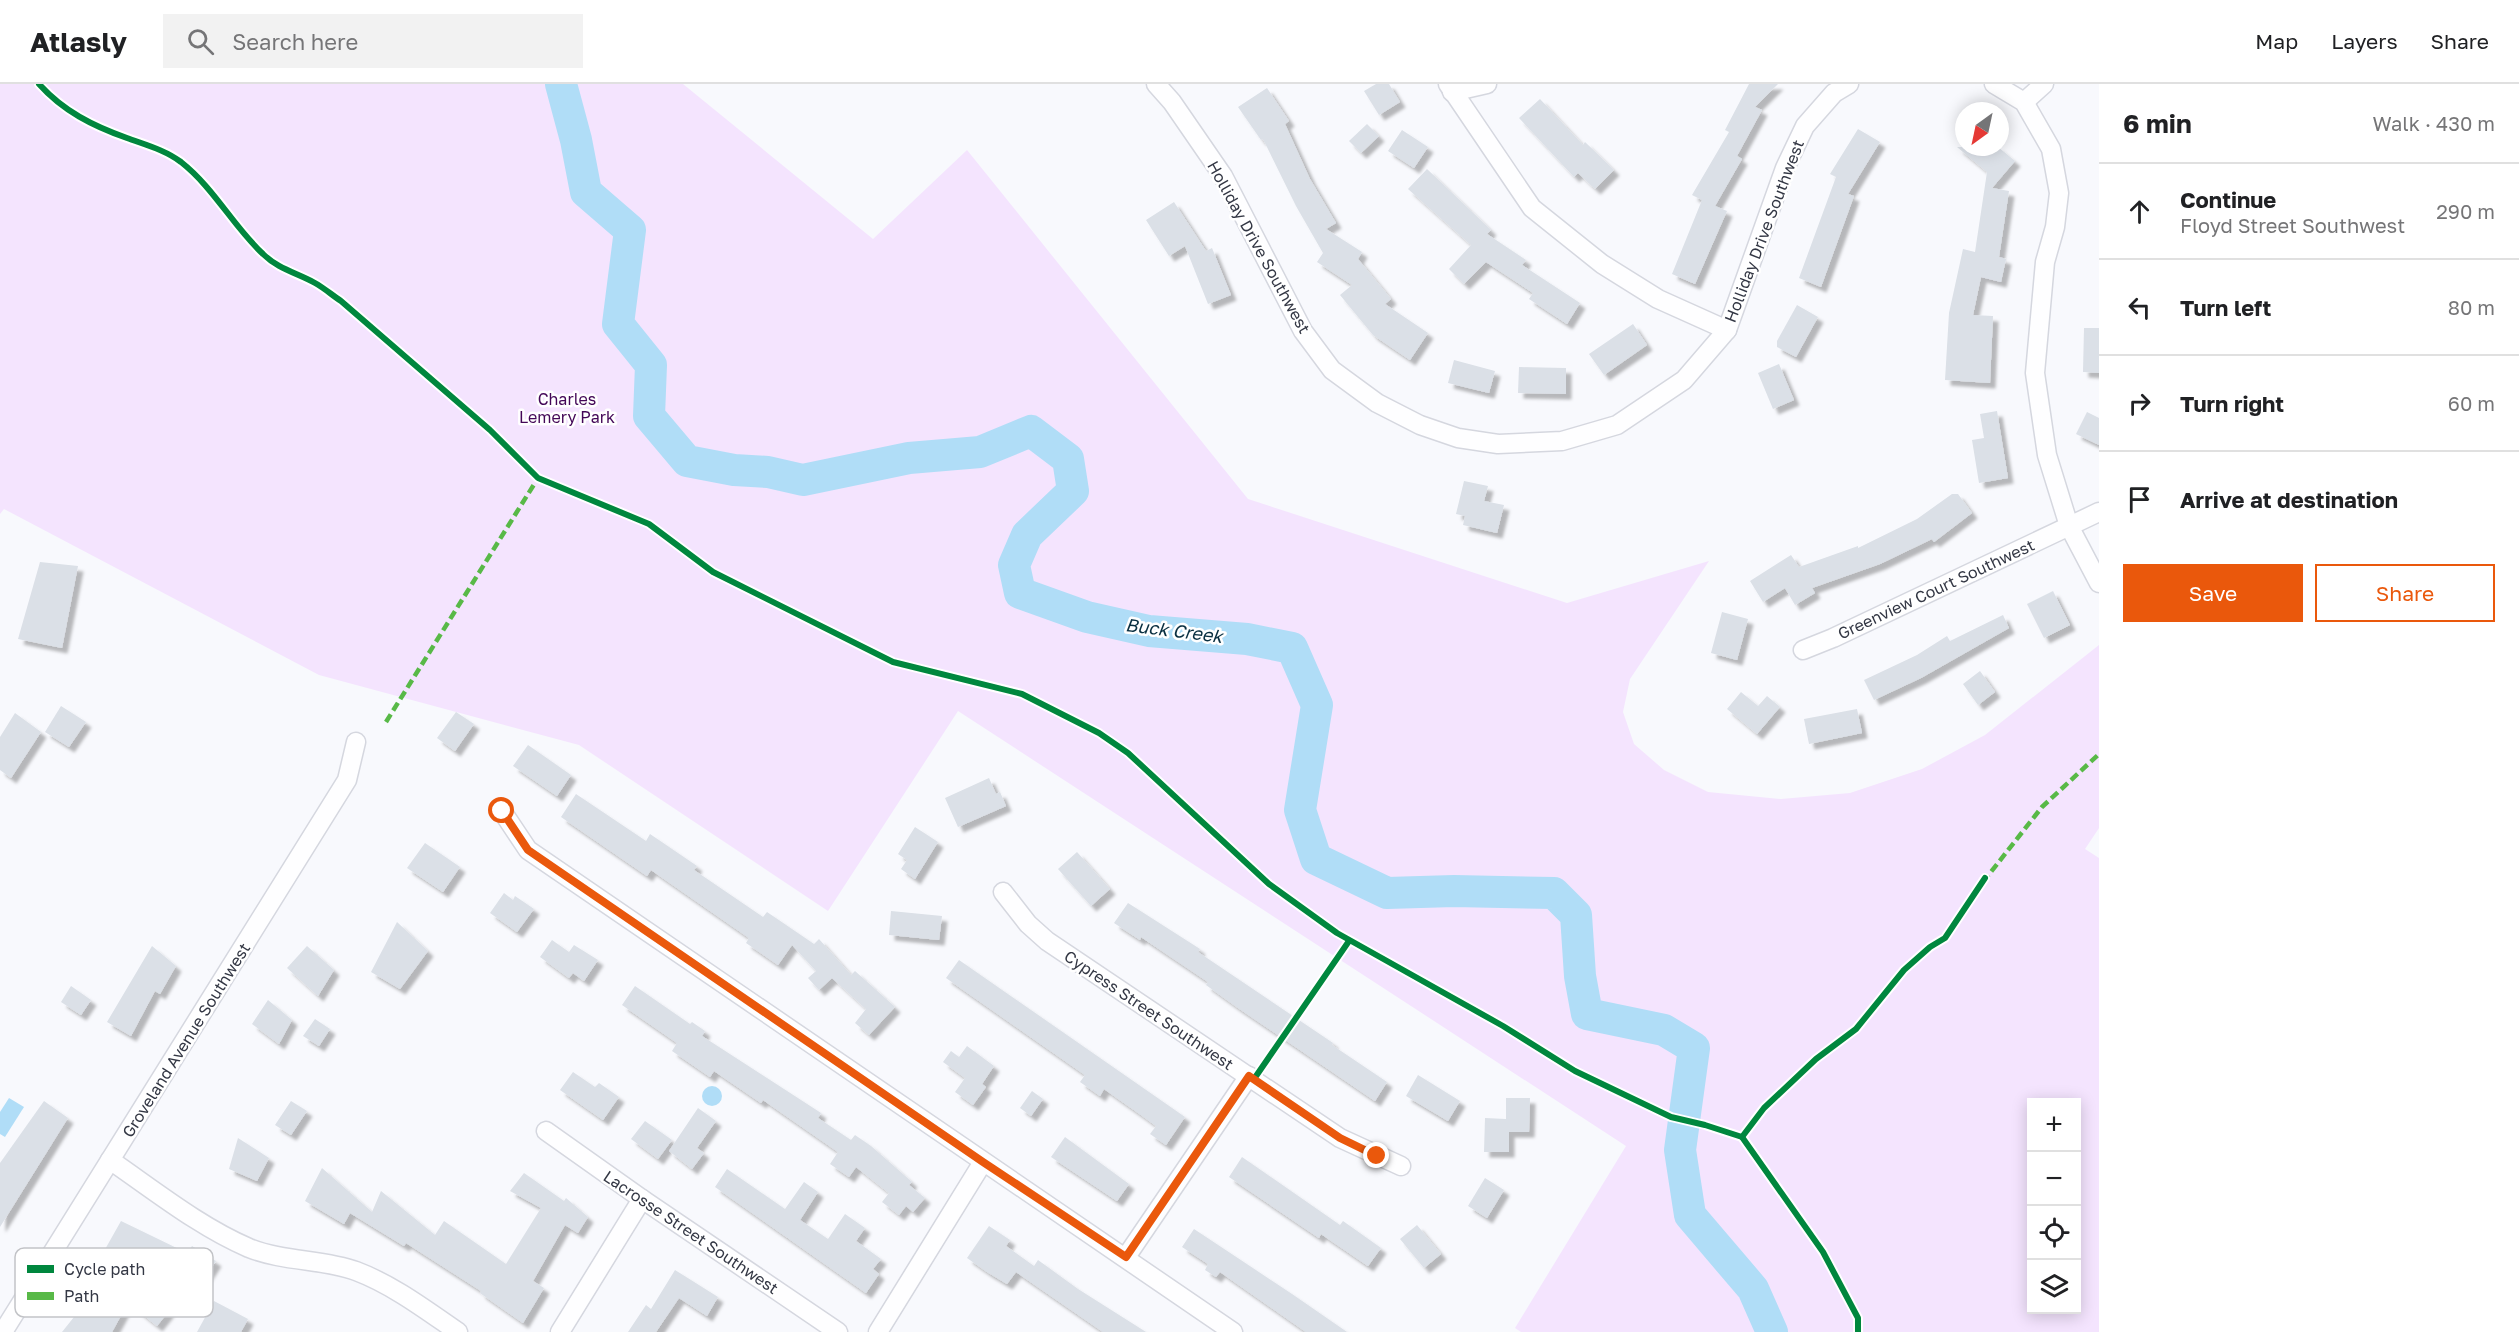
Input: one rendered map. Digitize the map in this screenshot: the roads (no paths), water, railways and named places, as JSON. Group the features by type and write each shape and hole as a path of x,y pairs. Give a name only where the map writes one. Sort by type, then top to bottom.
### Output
{"street":[{"name":"Holliday Drive Southwest","path":"1156,84 1172,102 1223,176 1303,331 1332,370 1377,402 1420,425 1458,438 1498,444 1562,441 1617,425 1684,381 1727,330 1785,168 1805,126 1834,93 1849,84"},
{"path":"1488,84 1450,88 1532,208 1602,264 1658,299 1727,330"},
{"path":"1994,84 2024,102 2051,149 2059,193 2055,227 2044,262 2035,373 2047,455 2068,526 2099,583"},
{"path":"2024,102 2044,84"},
{"name":"Greenview Court Southwest","path":"1803,650 2099,512"},
{"name":"Groveland Avenue Southwest","path":"55,1248 347,780 357,742"},
{"path":"502,811 528,850 1233,1332"},
{"name":"Cypress Street Southwest","path":"1003,892 1028,924 1047,941 1340,1138 1401,1166"},
{"path":"1126,1257 1249,1076"},
{"name":"Lacrosse Street Southwest","path":"546,1131 838,1332"},
{"path":"110,1160 219,1234 276,1257 355,1270 390,1287 458,1332"},
{"path":"878,1332 983,1162"},
{"path":"560,1332 642,1199"},
{"name":"Groveland Avenue Southwest","path":"3,1332 15,1313"}],"water":[{"path":"712,1086 719,1089 722,1096 719,1103 712,1106 705,1103 702,1096 705,1089"},
{"path":"9,1098 24,1107 5,1137 0,1134 0,1112"}],"waterway":[{"name":"Buck Creek","path":"561,84 576,140 586,192 630,230 618,324 651,365 649,416 687,461 734,470 768,472 803,480 909,458 980,452 1031,431 1068,459 1073,491 1027,535 1014,565 1020,593 1087,617 1149,631 1247,639 1292,648 1317,705 1300,810 1316,859 1387,893 1454,891 1554,893 1576,915 1580,976 1587,1014 1664,1030 1694,1048 1680,1150 1690,1215 1753,1289 1772,1332"}],"park label":[{"name":"Charles Lemery Park","path":"567,408"}]}
